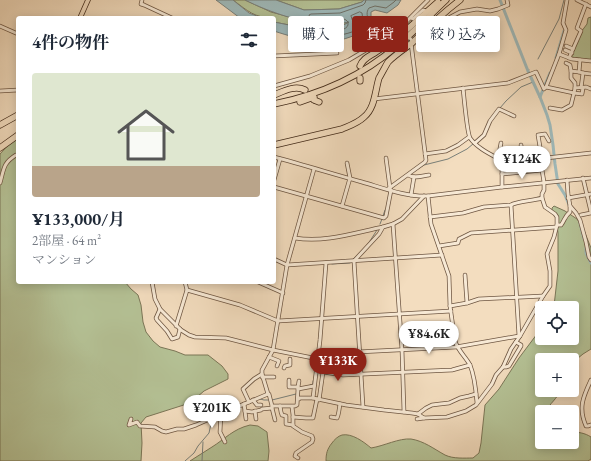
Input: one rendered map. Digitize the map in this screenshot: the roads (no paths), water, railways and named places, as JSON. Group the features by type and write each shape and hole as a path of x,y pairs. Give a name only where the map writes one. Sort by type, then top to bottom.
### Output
{"highway":[{"path":"300,102 334,88 353,77 363,67 362,62 364,59 391,43 441,0"},
{"path":"276,100 320,88 363,67 388,50 402,38 441,0"},
{"path":"276,104 321,91 346,80 363,67 397,46 446,0"},
{"path":"437,16 457,1"},
{"path":"276,145 342,129 364,117 370,109 379,79 389,61 416,36"},
{"path":"276,93 294,88 301,88 305,90"},
{"path":"0,125 16,116"},
{"path":"0,143 16,131"},
{"path":"0,148 16,136"}],"main road":[{"path":"81,16 88,0"}],"street":[{"path":"142,0 141,4 168,16"},
{"path":"408,21 428,0"},
{"path":"452,16 460,12 482,9 490,11 498,9 508,5 507,0"},
{"path":"546,87 559,54 566,30 563,23 567,0"},
{"path":"577,0 591,7"},
{"path":"570,58 573,44 581,31 577,28 586,4"},
{"path":"411,18 423,10 426,11"},
{"path":"0,26 16,33"},
{"path":"574,34 579,36"},
{"path":"390,189 425,162 426,158 411,41"},
{"path":"566,48 572,51"},
{"path":"276,85 310,76 348,60 362,52"},
{"path":"276,56 337,53"},
{"path":"559,54 570,58 591,61"},
{"path":"374,99 385,99 508,83 536,72 544,89 546,87 582,94 580,60"},
{"path":"550,108 562,110 571,104 575,83 571,78 570,65 566,62"},
{"path":"571,71 591,74"},
{"path":"575,88 586,87 591,89"},
{"path":"463,88 469,137 475,143 502,161 555,157 591,152"},
{"path":"0,91 16,90"},
{"path":"475,143 484,135 490,122 500,109 514,116"},
{"path":"542,158 538,135 546,134 549,141"},
{"path":"425,154 446,150 458,145 469,137"},
{"path":"501,143 499,154 502,161 502,187"},
{"path":"521,145 523,160"},
{"path":"0,183 5,165 10,158 16,155"},
{"path":"276,158 411,195 426,196 591,178"},
{"path":"276,188 384,218 386,216 390,189 386,158"},
{"path":"276,173 280,159"},
{"path":"342,206 350,178 347,163"},
{"path":"275,420 269,394 262,376 262,370 272,350 287,265 314,168"},
{"path":"417,419 448,417 466,411 476,405 492,384 496,374 550,286 550,271 547,254 557,226 557,217 545,207 542,198 544,182 542,170 502,174"},
{"path":"408,175 410,177 428,175"},
{"path":"411,195 414,177"},
{"path":"581,215 591,212 583,178"},
{"path":"439,246 458,243 459,239 471,233 561,225 565,216 570,212 567,180"},
{"path":"568,198 591,194"},
{"path":"295,238 301,240 320,240 393,224 402,219 426,196"},
{"path":"426,196 431,224 449,276 450,306 454,341 456,347 470,365 474,379 477,403"},
{"path":"430,217 463,213 484,207 511,205 514,203 533,201 542,198"},
{"path":"511,205 520,336"},
{"path":"570,206 580,220 591,260"},
{"path":"393,224 402,350 404,412"},
{"path":"363,407 354,261 383,227"},
{"path":"276,260 287,265 442,255"},
{"path":"313,398 322,319 326,263"},
{"path":"465,275 467,303"},
{"path":"152,284 155,299 160,309 176,326 189,335 195,337 226,338 272,350 318,359"},
{"path":"176,326 187,290 186,284"},
{"path":"263,284 283,293"},
{"path":"187,290 240,305 278,321 451,311"},
{"path":"450,306 479,300 543,296"},
{"path":"160,309 156,318 172,339 178,337 180,329"},
{"path":"318,354 456,347 520,336"},
{"path":"502,366 509,366 521,346 516,342"},
{"path":"284,368 285,366 290,365 288,358 292,354"},
{"path":"269,357 279,361 277,366"},
{"path":"316,370 343,375 452,370 470,365"},
{"path":"293,417 313,418 323,372"},
{"path":"249,402 243,388 254,379 262,376 274,377"},
{"path":"289,380 289,387 298,388 314,386"},
{"path":"297,403 299,380"},
{"path":"591,380 583,397 582,410 586,426 591,424"},
{"path":"131,419 129,425 138,422 140,426 155,427 162,432 166,432 189,427 268,394"},
{"path":"418,414 435,404 449,403 460,398 476,394"},
{"path":"245,411 255,411 280,406 292,407 297,405 299,398 313,398 340,404 418,414 424,418"},
{"path":"253,400 257,405 261,405"},
{"path":"244,404 246,418"},
{"path":"331,417 337,418 340,404"},
{"path":"280,406 282,415 286,416 286,424 293,425 302,432 312,436 314,439 296,453 295,456 298,458"},
{"path":"292,407 293,425"},
{"path":"255,411 256,419"},
{"path":"221,413 220,432 226,442"}],"water":[{"path":"216,0 233,0 249,13 257,16 237,16"},
{"path":"245,0 276,0 304,10 339,9 362,2 364,0 401,0 398,5 387,13 375,10 371,12 371,16 352,16 352,36 344,39 344,25 349,22 344,23 344,16 288,17"},
{"path":"276,22 288,25 288,35 276,32"}],"waterway":[{"path":"500,0 547,115 550,125 558,184 570,207"},
{"path":"538,59 559,19 564,0"},
{"path":"556,58 564,31"},
{"path":"540,97 550,73"},
{"path":"500,108 521,87 533,82"},
{"path":"412,173 424,165 448,159 467,149 473,144"},
{"path":"383,216 385,210"},
{"path":"380,224 382,219"},
{"path":"580,223 584,239"},
{"path":"368,244 377,230"},
{"path":"586,248 586,253 591,263"},
{"path":"352,260 359,254"},
{"path":"332,264 350,263"},
{"path":"314,379 315,370"},
{"path":"310,385 313,384 313,381"},
{"path":"272,400 296,394"},
{"path":"260,399 268,400"},
{"path":"236,401 238,405"},
{"path":"185,461 194,453 209,433 212,419"},
{"path":"202,461 203,442"}]}
